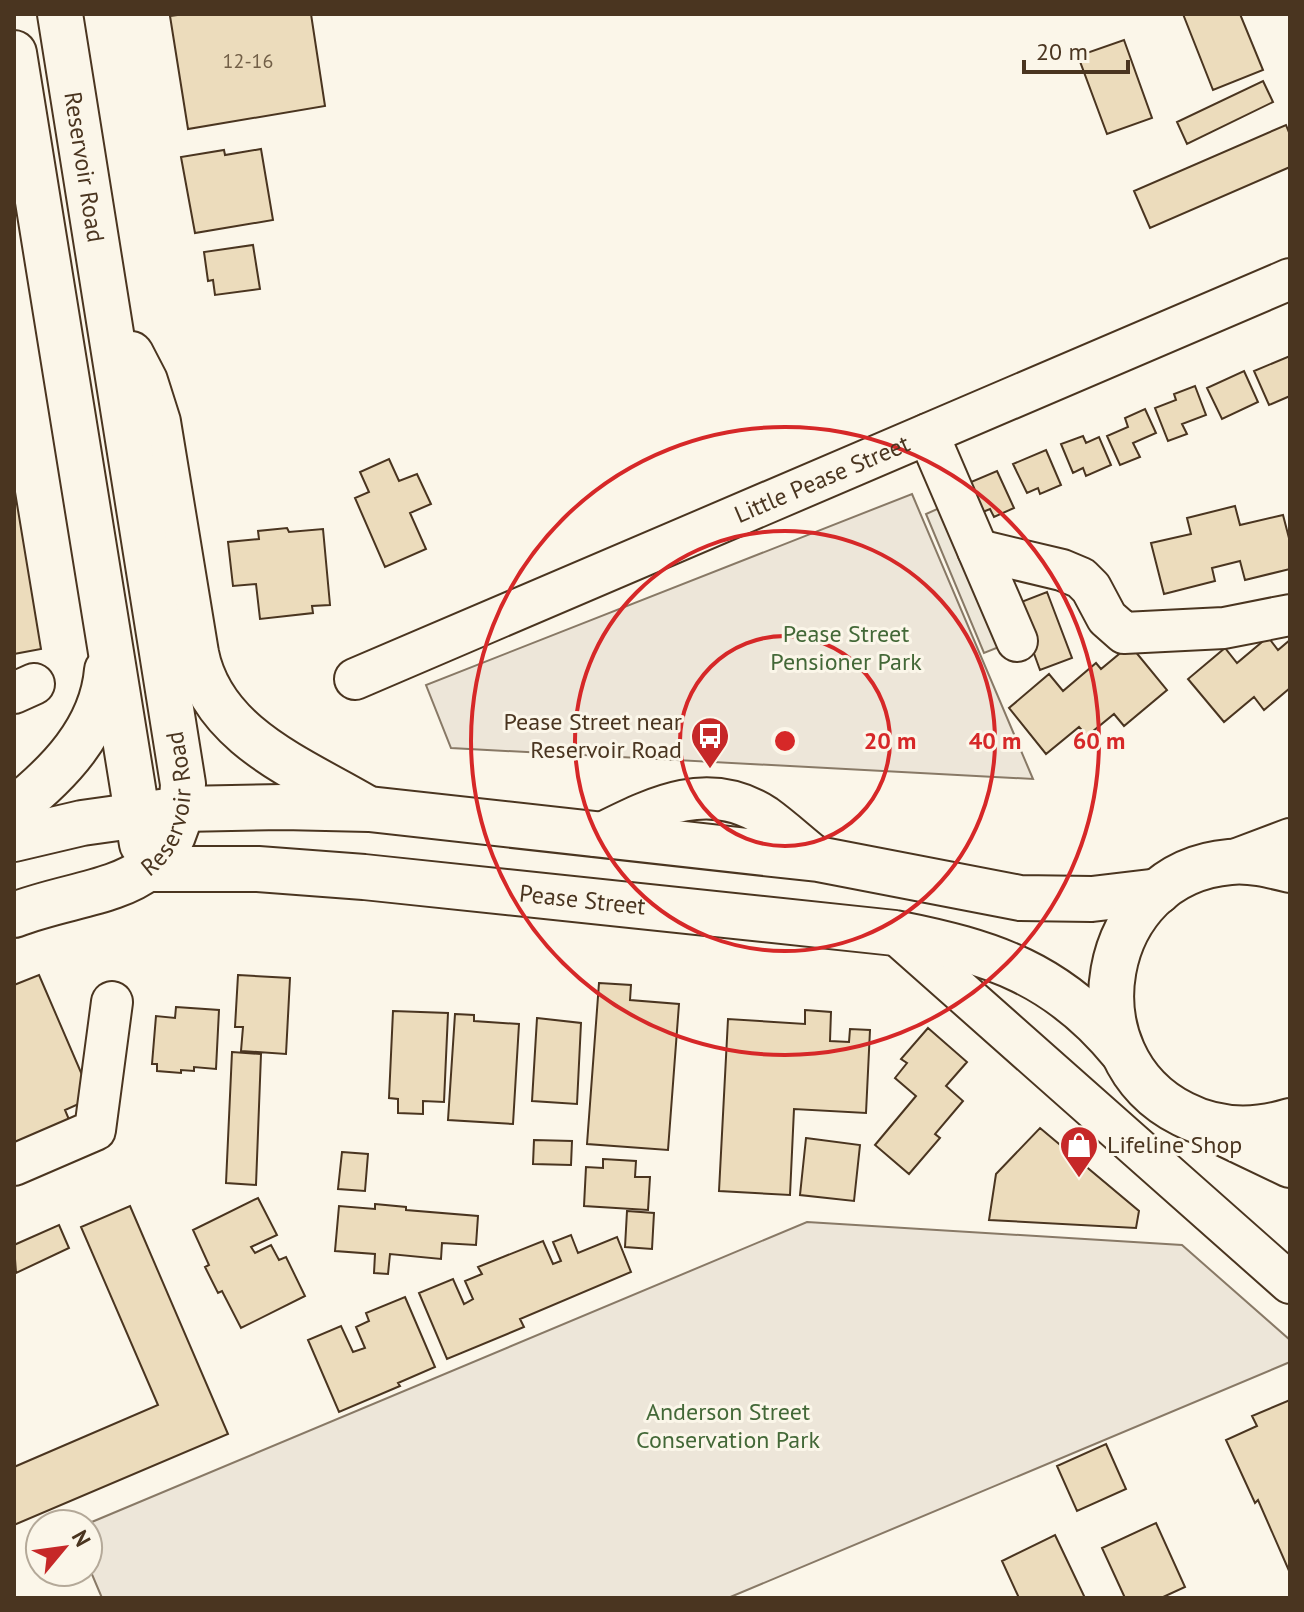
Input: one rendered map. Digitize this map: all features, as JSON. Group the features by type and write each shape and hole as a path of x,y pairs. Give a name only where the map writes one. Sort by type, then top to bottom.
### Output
{"main road":[{"name":"Reservoir Road","path":"60,14 183,784 182,809 166,848 148,869"},
{"name":"Reservoir Road","path":"14,53 108,644 148,869"},
{"path":"108,313 145,381 158,422 196,653 205,683 234,724 250,739 369,809"},
{"path":"14,809 64,764 92,723 105,687 108,644"},
{"path":"14,839 82,823 182,809 369,809 818,859 1020,898 1092,899 1159,891"},
{"path":"1290,870 1260,863 1229,862 1199,869 1159,891 1134,917 1118,949 1113,966 1110,1002 1112,1020 1123,1053 1140,1081 1152,1093 1193,1119 1290,1165"},
{"name":"Pease Street","path":"14,915 125,883 148,869 258,869 364,877 895,933 962,946 997,958 1041,980 1076,1004 1123,1053"},
{"path":"1193,1119 1225,1128 1242,1129 1275,1126 1290,1121"}],"street":[{"name":"Little Pease Street","path":"355,679 1290,279"},
{"path":"928,434 1017,641"},
{"path":"978,550 1069,572 1081,578 1091,588 1107,618 1124,633 1224,628 1290,615"},
{"path":"1229,862 1290,839"},
{"path":"895,933 1290,1283"},
{"path":"14,1165 95,1130 112,1002"}],"green space":[{"name":"Pease Street Pensioner Park","path":"912,494 1033,779 451,748 426,685"},
{"name":"Anderson Street Conservation Park","path":"807,1222 1182,1245 1290,1340 1290,1362 728,1598 102,1598 98,1588 104,1588 104,1517"}],"shaded area":[{"path":"944,506 1004,645 984,653 926,514"}],"building":[{"path":"311,14 325,106 188,129 170,16"},
{"path":"1183,14 1240,14 1263,70 1213,90"},
{"path":"1124,40 1152,118 1107,134 1078,56"},
{"path":"1263,81 1273,102 1187,144 1177,122"},
{"path":"1286,125 1290,135 1290,167 1150,228 1134,191"},
{"path":"261,149 273,220 195,233 181,157 224,150 225,155"},
{"path":"253,245 260,289 215,295 213,280 208,281 204,252"},
{"path":"1290,356 1290,396 1269,405 1254,371"},
{"path":"1244,371 1258,402 1222,419 1207,388"},
{"path":"1195,386 1206,415 1182,424 1187,434 1168,441 1155,408 1176,400 1174,394"},
{"path":"1145,409 1156,433 1133,443 1140,457 1120,465 1107,436 1128,427 1125,418"},
{"path":"1083,436 1086,443 1099,437 1111,465 1086,476 1083,468 1073,473 1061,444"},
{"path":"1046,450 1061,485 1040,494 1038,488 1027,493 1013,464"},
{"path":"389,459 399,481 417,474 431,504 410,513 426,549 385,567 355,498 369,492 360,472"},
{"path":"997,471 1014,508 994,517 990,509 978,514 964,485"},
{"path":"14,486 41,649 14,654"},
{"path":"1235,506 1240,525 1283,515 1290,542 1290,569 1245,580 1240,561 1212,568 1215,581 1164,594 1151,543 1191,534 1187,518"},
{"path":"287,528 289,532 323,529 330,605 312,606 313,613 260,619 256,584 233,586 228,542 259,539 258,531"},
{"path":"1047,592 1072,658 1040,670 1016,604"},
{"path":"1268,637 1278,650 1290,640 1290,688 1264,710 1254,697 1224,722 1188,679 1225,648 1237,663"},
{"path":"1130,645 1167,690 1124,726 1114,714 1087,736 1079,727 1046,754 1009,708 1049,674 1063,691 1096,663 1101,669"},
{"path":"39,975 92,1098 65,1110 70,1122 14,1146 14,985"},
{"path":"238,975 290,978 286,1054 241,1051 243,1027 235,1027"},
{"path":"599,983 631,985 630,1000 679,1004 668,1150 587,1144"},
{"path":"176,1007 219,1010 216,1069 194,1067 194,1071 181,1070 181,1073 157,1071 157,1064 152,1064 156,1016 175,1018"},
{"path":"805,1010 831,1012 830,1041 849,1042 850,1029 870,1030 866,1113 794,1109 790,1195 719,1191 728,1019 805,1024"},
{"path":"393,1011 448,1013 444,1102 423,1101 423,1114 398,1113 398,1099 389,1098"},
{"path":"455,1014 474,1015 474,1021 519,1024 513,1124 448,1120"},
{"path":"537,1018 581,1023 577,1104 532,1101"},
{"path":"928,1028 967,1062 946,1086 963,1101 935,1134 940,1138 909,1174 875,1145 916,1096 895,1078 907,1063 901,1059"},
{"path":"232,1052 261,1054 256,1185 226,1183"},
{"path":"1040,1128 1139,1211 1136,1228 989,1220 996,1174"},
{"path":"806,1138 860,1145 854,1201 800,1195"},
{"path":"534,1140 572,1141 571,1165 533,1164"},
{"path":"342,1152 368,1154 365,1191 338,1189"},
{"path":"603,1159 636,1161 635,1177 650,1177 648,1210 584,1206 586,1167 603,1168"},
{"path":"258,1198 277,1235 251,1247 255,1253 271,1245 279,1260 286,1257 305,1296 241,1328 222,1291 218,1293 205,1267 209,1265 193,1230"},
{"path":"375,1204 478,1216 476,1245 442,1243 441,1259 390,1254 388,1274 374,1273 375,1254 335,1251 339,1206 375,1209"},
{"path":"130,1206 228,1434 54,1508 24,1508 24,1521 14,1525 14,1467 158,1405 81,1227"},
{"path":"627,1211 654,1213 652,1249 625,1247"},
{"path":"59,1225 69,1248 16,1273 14,1245"},
{"path":"571,1235 578,1253 617,1237 631,1272 520,1319 524,1327 447,1359 419,1293 453,1279 464,1304 473,1299 465,1281 482,1274 478,1267 543,1241 553,1264 561,1261 553,1242"},
{"path":"405,1297 435,1367 339,1412 308,1340 341,1326 353,1352 365,1348 356,1327 369,1321 366,1313"},
{"path":"1290,1400 1290,1573 1258,1500 1255,1503 1226,1440 1257,1426 1252,1416"},
{"path":"1106,1444 1126,1489 1077,1511 1057,1466"},
{"path":"1156,1523 1185,1587 1161,1598 1125,1598 1102,1548"},
{"path":"1055,1535 1085,1598 1019,1598 1002,1561"}],"place":[{"name":"Pease Street near Reservoir Road","path":"710,770"},
{"name":"Lifeline Shop","path":"1079,1179"}]}
